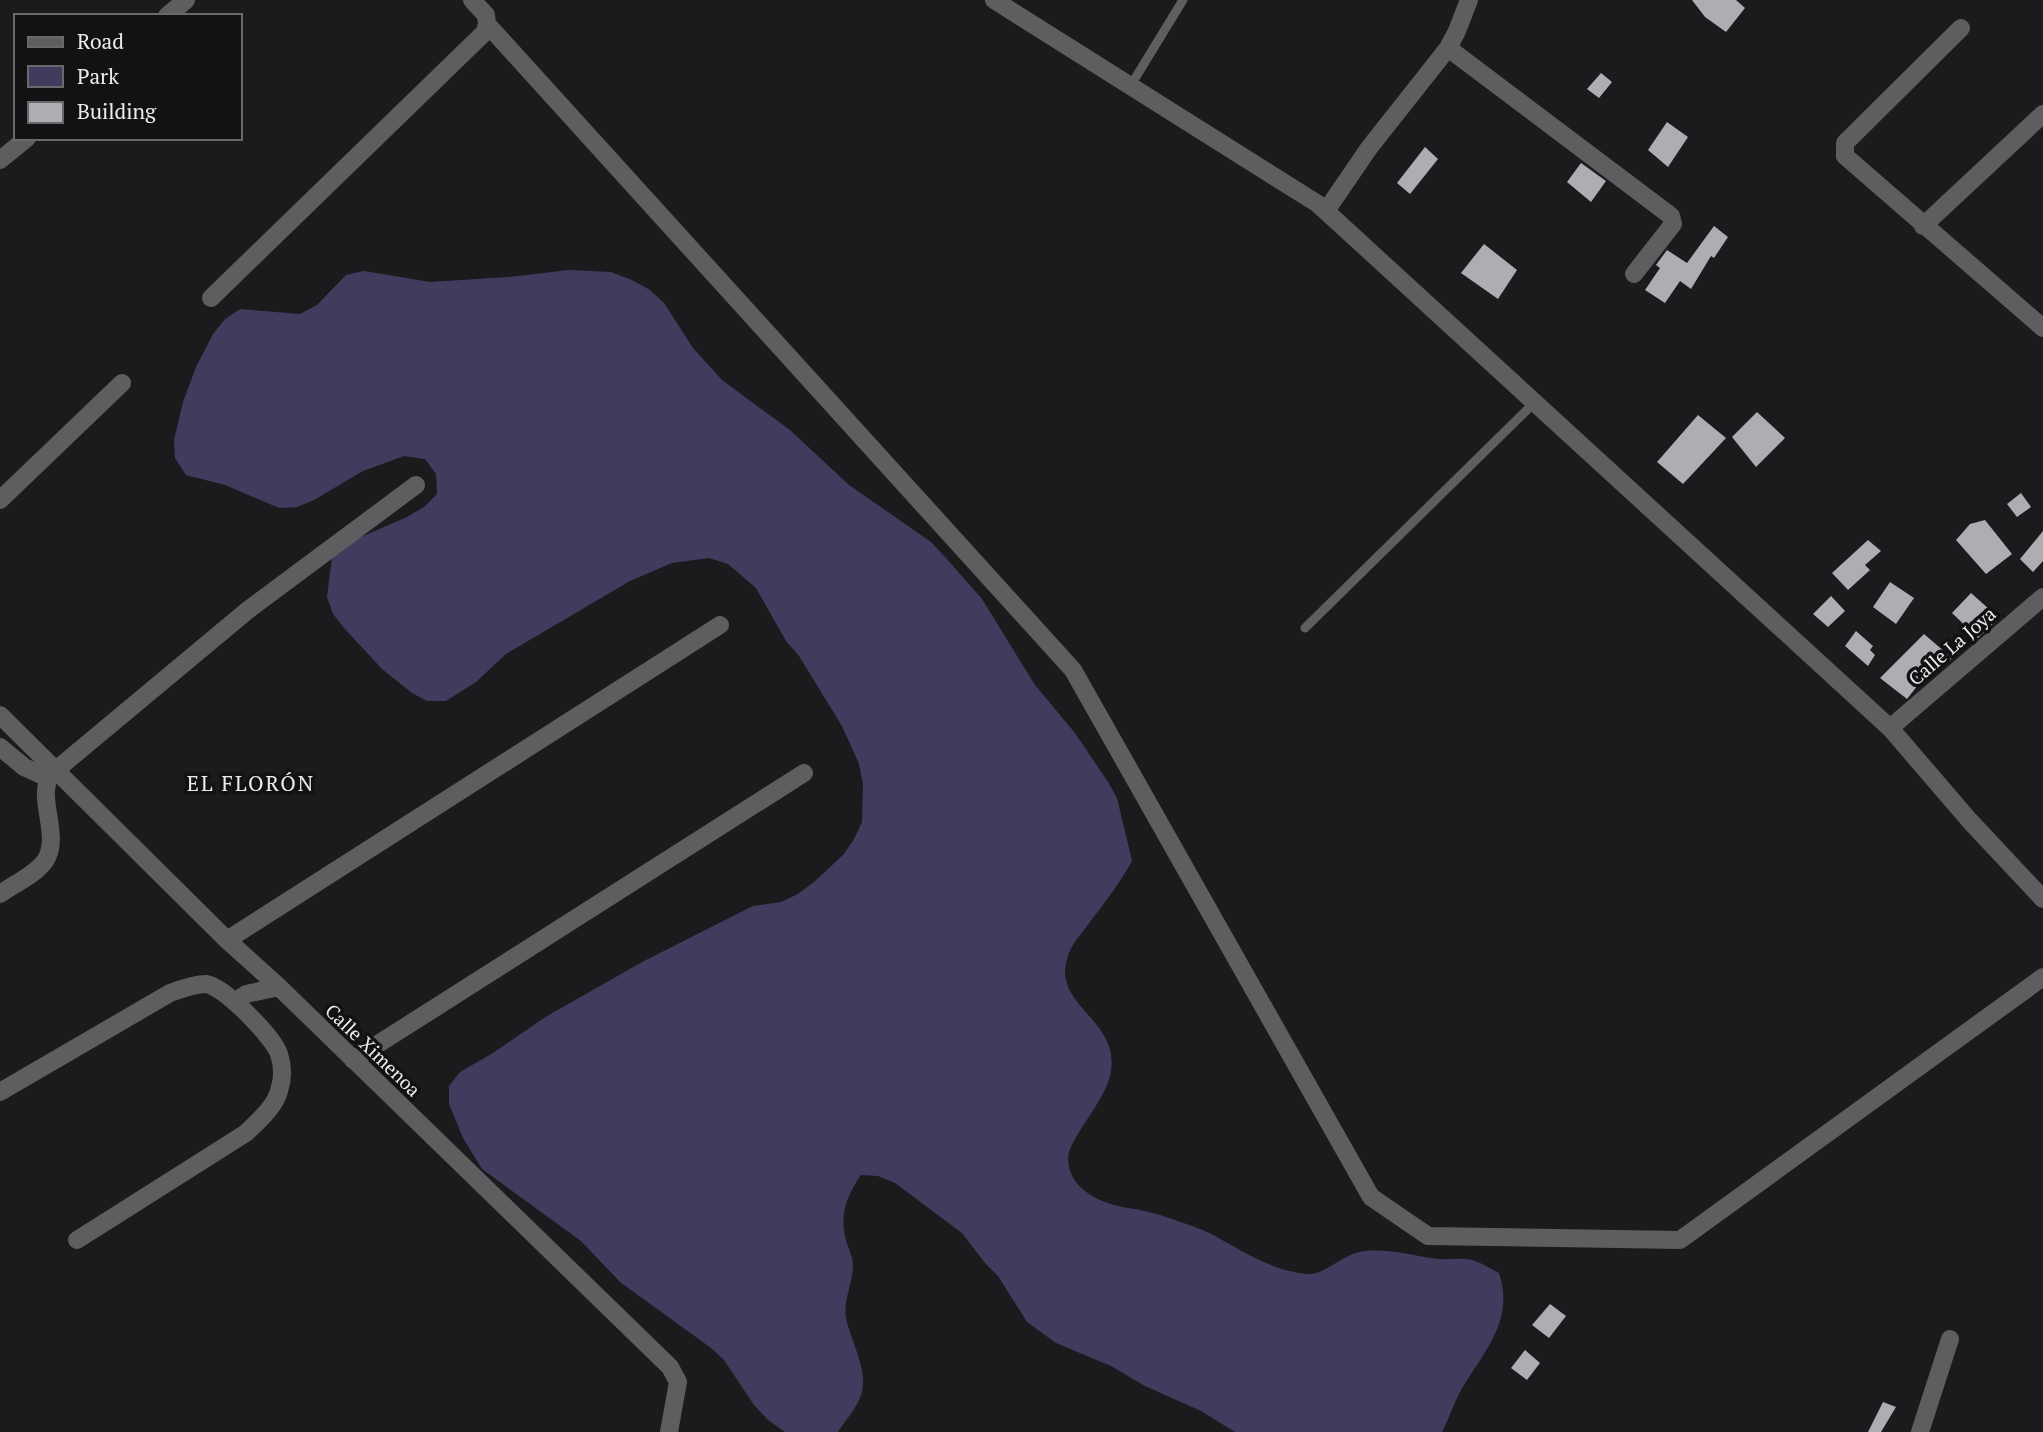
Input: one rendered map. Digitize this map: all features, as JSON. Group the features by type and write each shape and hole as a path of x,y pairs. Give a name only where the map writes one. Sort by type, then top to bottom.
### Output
{"street":[{"path":"169,14 186,0"},
{"path":"211,298 485,32 486,15 472,0"},
{"path":"994,0 1326,211 1891,728 1969,820 2043,899"},
{"path":"1326,211 1369,148 1448,48 1469,0"},
{"path":"487,24 1073,670 1371,1197 1428,1236 1680,1240 2043,977"},
{"path":"1961,28 1845,144 1845,156 2043,328"},
{"path":"1448,48 1671,216 1672,224 1633,274"},
{"path":"1923,226 2043,114"},
{"path":"0,160 25,140"},
{"path":"0,500 122,383"},
{"path":"0,894 46,860 50,831 47,801 52,774 248,610 416,485"},
{"name":"Calle La Joya","path":"1891,728 2043,597"},
{"path":"227,940 720,625"},
{"name":"Calle Ximenoa","path":"0,715 52,774 279,987 670,1367 678,1382 668,1431"},
{"path":"0,747 24,767 52,774"},
{"path":"353,1060 804,774"},
{"path":"0,1092 170,993 208,984 236,1001 279,1051 282,1070 279,1094 246,1133 77,1240"},
{"path":"236,1001 246,994 279,987"},
{"path":"1920,1432 1950,1339"}],"lane":[{"path":"1131,85 1183,0"},
{"path":"1305,628 1534,403"}],"green space":[{"path":"569,270 611,272 650,290 664,303 693,348 722,380 790,430 849,485 931,542 982,599 1035,685 1075,733 1117,798 1132,861 1073,945 1065,971 1068,986 1075,999 1105,1037 1111,1053 1108,1083 1069,1151 1069,1165 1077,1184 1098,1199 1151,1212 1195,1227 1259,1260 1294,1272 1313,1274 1352,1254 1379,1251 1438,1259 1471,1260 1499,1273 1503,1291 1500,1322 1487,1350 1460,1392 1442,1432 1235,1432 1201,1411 1145,1386 1111,1366 1056,1343 1027,1322 998,1276 962,1233 895,1183 878,1176 861,1175 848,1198 843,1222 853,1265 846,1318 862,1369 862,1392 838,1432 785,1432 768,1420 754,1405 724,1360 711,1348 620,1282 581,1241 482,1169 463,1138 449,1104 449,1086 460,1072 547,1016 644,961 753,906 781,902 814,882 844,854 862,822 863,784 859,764 842,726 799,656 786,641 756,588 728,564 709,558 672,563 630,581 506,654 476,682 446,701 427,701 412,693 382,669 333,614 327,597 332,557 347,543 424,507 437,494 436,474 425,459 404,456 363,471 314,500 297,507 279,508 225,485 186,475 175,458 174,440 183,402 196,367 213,334 225,319 240,309 300,314 317,305 346,275 364,271 430,282"}],"building":[{"path":"1692,0 1736,0 1745,8 1726,32 1705,17"},
{"path":"1601,73 1612,82 1599,98 1587,89"},
{"path":"1667,122 1688,137 1668,167 1648,150"},
{"path":"1425,147 1438,159 1410,194 1397,183"},
{"path":"1581,163 1606,181 1591,202 1567,182"},
{"path":"1714,226 1728,237 1714,258 1711,256 1691,289 1680,281 1665,303 1645,290 1660,268 1656,265 1667,250 1687,263"},
{"path":"1484,244 1517,270 1498,299 1461,273"},
{"path":"1757,412 1785,438 1756,467 1732,437"},
{"path":"1698,415 1726,438 1683,484 1657,462"},
{"path":"2021,493 2031,507 2017,517 2007,504"},
{"path":"1985,520 2012,554 1986,574 1956,540 1970,524"},
{"path":"2043,531 2043,561 2033,572 2020,559"},
{"path":"1868,540 1881,551 1865,565 1870,570 1848,590 1832,573"},
{"path":"1890,582 1914,598 1896,624 1873,607"},
{"path":"1971,593 1999,618 1978,638 1952,613"},
{"path":"1831,596 1845,611 1828,627 1813,614"},
{"path":"1856,631 1873,646 1870,650 1875,655 1868,666 1845,646"},
{"path":"1924,634 1952,658 1934,675 1929,671 1907,699 1880,678"},
{"path":"1550,1304 1566,1316 1549,1338 1532,1325"},
{"path":"1525,1350 1540,1363 1527,1380 1511,1368"},
{"path":"1883,1402 1896,1407 1881,1432 1868,1432"}],"district":[{"name":"EL FLORÓN","path":"251,784"}]}
